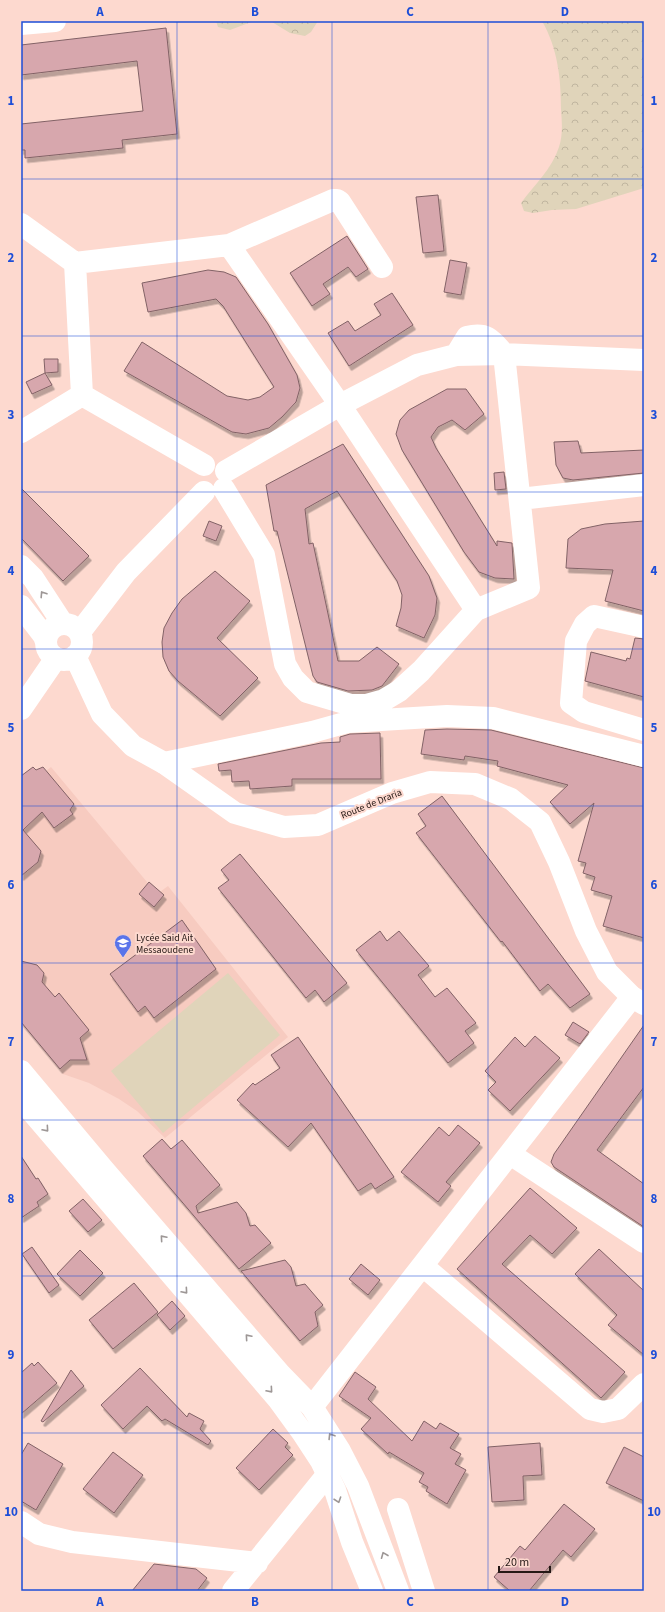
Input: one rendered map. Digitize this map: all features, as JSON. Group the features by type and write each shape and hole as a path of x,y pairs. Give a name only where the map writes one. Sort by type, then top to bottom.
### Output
{"street":[{"path":"21,24 55,21"},
{"path":"21,224 75,263 229,245 333,200 337,200 340,202 382,267"},
{"path":"229,245 340,405 476,610"},
{"path":"75,263 82,394"},
{"path":"218,484 255,538 264,555 285,664 293,678 307,692 351,705 366,705 384,700 399,691 421,671 476,610 529,588 504,354"},
{"path":"59,652 49,632 53,628 72,628 126,572 218,484 340,405 417,365 456,356 504,354 644,360"},
{"path":"21,432 82,394"},
{"path":"82,394 204,465 214,463 223,467 218,484"},
{"path":"520,499 644,485"},
{"path":"21,566 33,578 82,642 79,653 59,652"},
{"name":"Route de Draria","path":"21,606 44,636 59,652 102,714 133,746 164,763 235,813 284,827 318,825 392,792 430,782 475,784 511,799 540,822 559,862 586,931 607,972 638,1001"},
{"path":"644,627 594,616 585,624 576,641 571,703 584,712 644,730"},
{"path":"21,709 59,652"},
{"path":"164,763 312,732 348,722 447,716 493,718 644,756"},
{"path":"312,1407 510,1154 638,1001"},
{"path":"21,1070 104,1170 270,1362 312,1407 340,1451 358,1486 398,1591"},
{"path":"21,1099 278,1399 302,1432 335,1490 352,1542 372,1591"},
{"path":"510,1154 644,1242"},
{"path":"423,1266 590,1409 603,1412 618,1409 644,1384"},
{"path":"233,1591 327,1475"},
{"path":"398,1509 424,1591"},
{"path":"21,1522 39,1534 72,1542 257,1563"}],"shaded area":[{"name":"Lycée Said Ait Messaoudene","path":"51,767 157,894 168,886 288,1037 165,1138 137,1111 119,1099 89,1083 63,1074 21,1022 21,791"}],"green space":[{"path":"216,21 254,21 230,30 218,27"},
{"path":"262,21 318,21 311,32 305,36 290,33 272,22"},
{"path":"542,21 644,21 644,188 576,209 552,210 533,213 524,211 521,203 552,162 559,147 562,133 558,64 552,42"},
{"path":"228,973 280,1035 163,1133 111,1071"}],"building":[{"path":"166,28 177,134 122,140 123,148 25,158 25,150 21,150 21,124 143,111 137,61 21,75 21,45"},
{"path":"438,195 444,251 423,253 416,197"},
{"path":"347,236 368,269 356,277 348,267 323,284 330,294 312,306 290,273"},
{"path":"450,260 467,263 461,295 444,292"},
{"path":"208,270 224,272 236,277 268,324 297,375 300,388 296,402 269,428 246,434 232,432 124,371 142,342 227,396 248,400 260,397 274,387 223,306 216,299 148,312 142,283"},
{"path":"392,293 413,325 349,366 328,333 348,321 355,331 381,315 374,304"},
{"path":"44,359 58,359 58,372 45,373"},
{"path":"45,373 52,385 32,394 26,382"},
{"path":"447,389 466,389 484,414 465,430 452,420 438,427 431,437 436,448 497,546 497,541 512,543 514,579 495,578 479,572 464,552 402,450 396,434 400,420 409,410"},
{"path":"578,441 581,453 644,450 644,473 573,480 563,478 556,465 554,442"},
{"path":"343,444 429,576 437,598 435,615 424,638 396,626 401,608 402,595 397,581 337,491 305,509 309,544 313,543 338,661 359,661 377,647 399,664 382,686 372,690 348,691 317,682 313,676 277,531 274,531 266,485"},
{"path":"504,472 506,489 495,490 494,473"},
{"path":"21,488 89,556 63,581 21,538"},
{"path":"209,521 222,526 216,541 203,536"},
{"path":"644,521 644,611 605,601 613,570 566,568 568,539 581,529 605,524"},
{"path":"215,571 250,601 217,638 258,678 220,716 178,681 169,671 163,657 162,642 164,628 182,599"},
{"path":"635,638 644,639 644,697 585,681 591,652 626,661 627,658 630,659"},
{"path":"425,730 491,730 644,768 644,938 603,926 612,896 591,890 595,877 583,873 586,863 578,861 594,803 570,824 550,802 568,785 497,766 498,761 465,756 464,760 421,754"},
{"path":"380,733 381,779 292,779 292,786 250,789 249,781 232,782 231,770 219,771 218,764 321,743 340,742 340,737 350,734"},
{"path":"33,767 36,770 43,767 74,804 70,810 73,814 54,828 42,812 23,830 41,851 38,862 21,876 21,776"},
{"path":"442,796 590,994 570,1008 548,984 540,991 416,833 426,826 418,814"},
{"path":"240,854 347,983 324,1002 315,990 306,998 218,888 229,880 221,870"},
{"path":"149,882 164,895 154,907 139,894"},
{"path":"182,920 216,969 154,1018 145,1006 138,1012 110,974"},
{"path":"380,931 387,941 399,931 429,966 418,975 435,997 447,988 476,1023 465,1031 474,1043 448,1063 356,950"},
{"path":"21,961 37,965 44,973 42,982 55,997 59,993 89,1030 80,1038 87,1060 70,1060 60,1069 21,1022"},
{"path":"573,1022 589,1032 580,1044 565,1035"},
{"path":"644,1025 644,1087 597,1150 644,1184 644,1227 554,1167 551,1162 554,1154"},
{"path":"535,1036 560,1058 510,1111 488,1090 496,1082 485,1071 515,1037 525,1047"},
{"path":"298,1037 394,1177 375,1189 371,1183 358,1191 311,1123 288,1147 237,1100 253,1083 255,1085 280,1068 271,1055"},
{"path":"458,1125 480,1143 446,1182 451,1186 438,1202 401,1172 439,1127 449,1136"},
{"path":"162,1139 171,1149 182,1140 220,1185 196,1206 198,1213 237,1202 246,1213 250,1226 255,1225 271,1243 239,1269 143,1156"},
{"path":"21,1156 48,1194 37,1202 39,1206 21,1218"},
{"path":"530,1188 577,1228 552,1254 530,1235 502,1264 625,1372 601,1398 457,1269"},
{"path":"83,1199 102,1220 88,1232 69,1211"},
{"path":"32,1247 59,1285 49,1293 22,1254"},
{"path":"599,1249 644,1291 644,1355 608,1325 617,1315 575,1274"},
{"path":"80,1250 103,1273 80,1296 57,1274"},
{"path":"285,1260 291,1267 296,1286 305,1284 323,1305 315,1312 318,1326 300,1341 241,1271"},
{"path":"361,1264 380,1280 368,1295 349,1279"},
{"path":"134,1283 158,1312 113,1349 89,1320"},
{"path":"172,1301 185,1316 170,1330 157,1315"},
{"path":"38,1362 57,1383 21,1414 21,1373 32,1363 34,1366"},
{"path":"140,1368 187,1417 189,1413 204,1421 200,1429 211,1441 208,1445 165,1419 162,1421 147,1406 123,1429 101,1405"},
{"path":"71,1370 84,1386 43,1422 41,1421"},
{"path":"355,1372 376,1387 368,1399 412,1441 424,1421 436,1429 440,1423 459,1434 450,1448 461,1454 455,1464 466,1470 447,1504 426,1491 428,1487 419,1482 424,1473 389,1452 388,1454 361,1429 371,1418 339,1396"},
{"path":"273,1429 288,1443 285,1447 293,1455 259,1490 236,1468"},
{"path":"28,1443 63,1464 36,1510 21,1501 21,1455"},
{"path":"540,1443 542,1475 523,1476 524,1500 492,1502 488,1447"},
{"path":"624,1447 644,1457 644,1501 606,1483"},
{"path":"113,1452 143,1475 114,1513 83,1489"},
{"path":"564,1504 595,1529 571,1557 563,1550 529,1591 510,1591 494,1577 520,1546 525,1550"},
{"path":"154,1564 196,1569 207,1578 197,1591 132,1591"}],"place":[{"name":"Lycée Said Ait Messaoudene","path":"123,958"}]}
